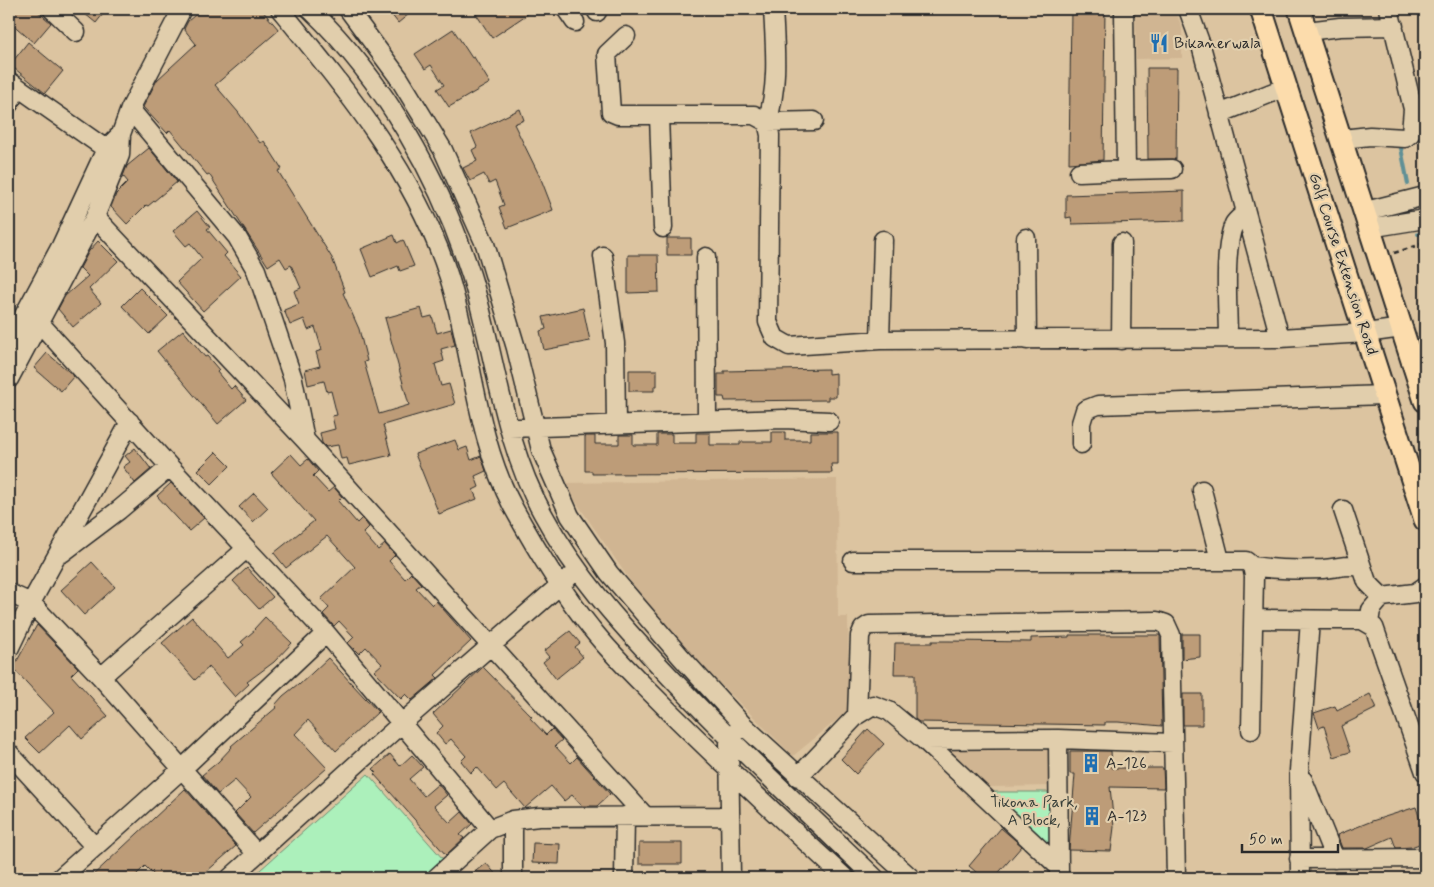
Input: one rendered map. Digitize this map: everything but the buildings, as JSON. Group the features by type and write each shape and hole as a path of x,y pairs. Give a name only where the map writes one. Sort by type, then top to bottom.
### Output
{"main road":[{"name":"Golf Course Extension Road","path":"1261,9 1425,520"},
{"path":"1299,9 1423,388"}],"street":[{"path":"52,9 76,32"},
{"path":"9,343 33,315 95,217 120,155 121,134 130,109 182,9"},
{"path":"280,9 374,127 410,188 449,278 485,433 498,473 513,507 560,585 590,628 612,654 730,771 844,878"},
{"path":"310,9 372,79 406,130 443,204 471,276 509,428 524,476 543,515 577,570 616,621 729,740 875,878"},
{"path":"348,9 399,78 447,158 485,244 541,450 570,516 609,573 680,657 743,725 911,878"},
{"path":"773,9 776,78 774,100 767,122 770,135 768,322 775,338 789,346 880,340 1280,338 1366,333 1402,328"},
{"path":"1124,9 1126,170"},
{"path":"1188,9 1200,42 1280,338"},
{"path":"1342,139 1370,136 1404,138 1411,133 1414,109 1389,9"},
{"path":"1307,31 1340,27 1394,26"},
{"path":"626,36 607,54 610,112 618,115 659,116 754,115 767,122 814,121"},
{"path":"9,104 13,85 106,149"},
{"path":"1219,114 1286,87"},
{"path":"130,109 237,237 256,270 293,379 305,440"},
{"path":"659,116 663,228"},
{"path":"9,379 65,239 106,149 121,134"},
{"path":"1078,172 1172,169"},
{"path":"1368,220 1425,196"},
{"path":"1228,338 1227,277 1230,240 1234,222 1245,213"},
{"path":"95,217 305,440 645,816"},
{"path":"1368,220 1425,219"},
{"path":"1026,238 1027,340"},
{"path":"880,340 883,240"},
{"path":"1120,340 1122,243"},
{"path":"603,256 615,343 616,424"},
{"path":"706,257 708,421"},
{"path":"33,315 170,467 326,633 490,829"},
{"path":"1081,444 1081,423 1085,410 1098,405 1384,395"},
{"path":"509,428 708,421 829,421"},
{"path":"9,649 31,603 130,422"},
{"path":"58,556 120,510 170,467"},
{"path":"1202,490 1220,560"},
{"path":"1343,510 1367,582 1382,597"},
{"path":"101,678 246,549"},
{"path":"230,878 401,724 577,570 597,556"},
{"path":"853,561 1220,560 1246,561 1252,566 1290,570 1342,565 1362,567"},
{"path":"1251,730 1254,619 1252,566"},
{"path":"1369,623 1371,610 1382,597 1415,593 1425,586"},
{"path":"9,592 31,603 101,678 256,853"},
{"path":"1254,619 1362,620 1374,627 1425,772"},
{"path":"1300,878 1299,770 1310,620"},
{"path":"857,715 860,636 863,629 869,625 1157,621 1166,624 1171,635 1176,878"},
{"path":"60,878 181,770 326,633"},
{"path":"798,777 857,715 873,705 882,707 924,740 1059,873"},
{"path":"731,878 729,740 743,725"},
{"path":"924,740 1058,739 1173,743"},
{"path":"1058,739 1059,873"},
{"path":"9,753 96,847"},
{"path":"1299,770 1335,859"},
{"path":"624,878 625,816"},
{"path":"436,878 490,829 513,820 540,817 730,816"},
{"path":"513,820 513,878"},
{"path":"1299,859 1425,858"}],"path":[{"path":"1379,258 1425,243"}],"shaded area":[{"name":"Bikanerwala","path":"1135,9 1175,9 1182,28 1182,58 1136,59"},
{"path":"837,479 838,617 848,617 849,710 793,756 675,639 638,592 563,483"},
{"path":"1053,749 1052,786 987,787 945,750"}],"green space":[{"path":"368,774 443,859 422,878 251,878"},
{"name":"Tikona Park, A Block,","path":"985,792 1054,792 1056,859"}],"waterway":[{"path":"1401,148 1408,184"}],"place":[{"name":"Bikanerwala","path":"1159,43"},
{"name":"A-126","path":"1091,763"},
{"name":"A-123","path":"1092,816"}]}
